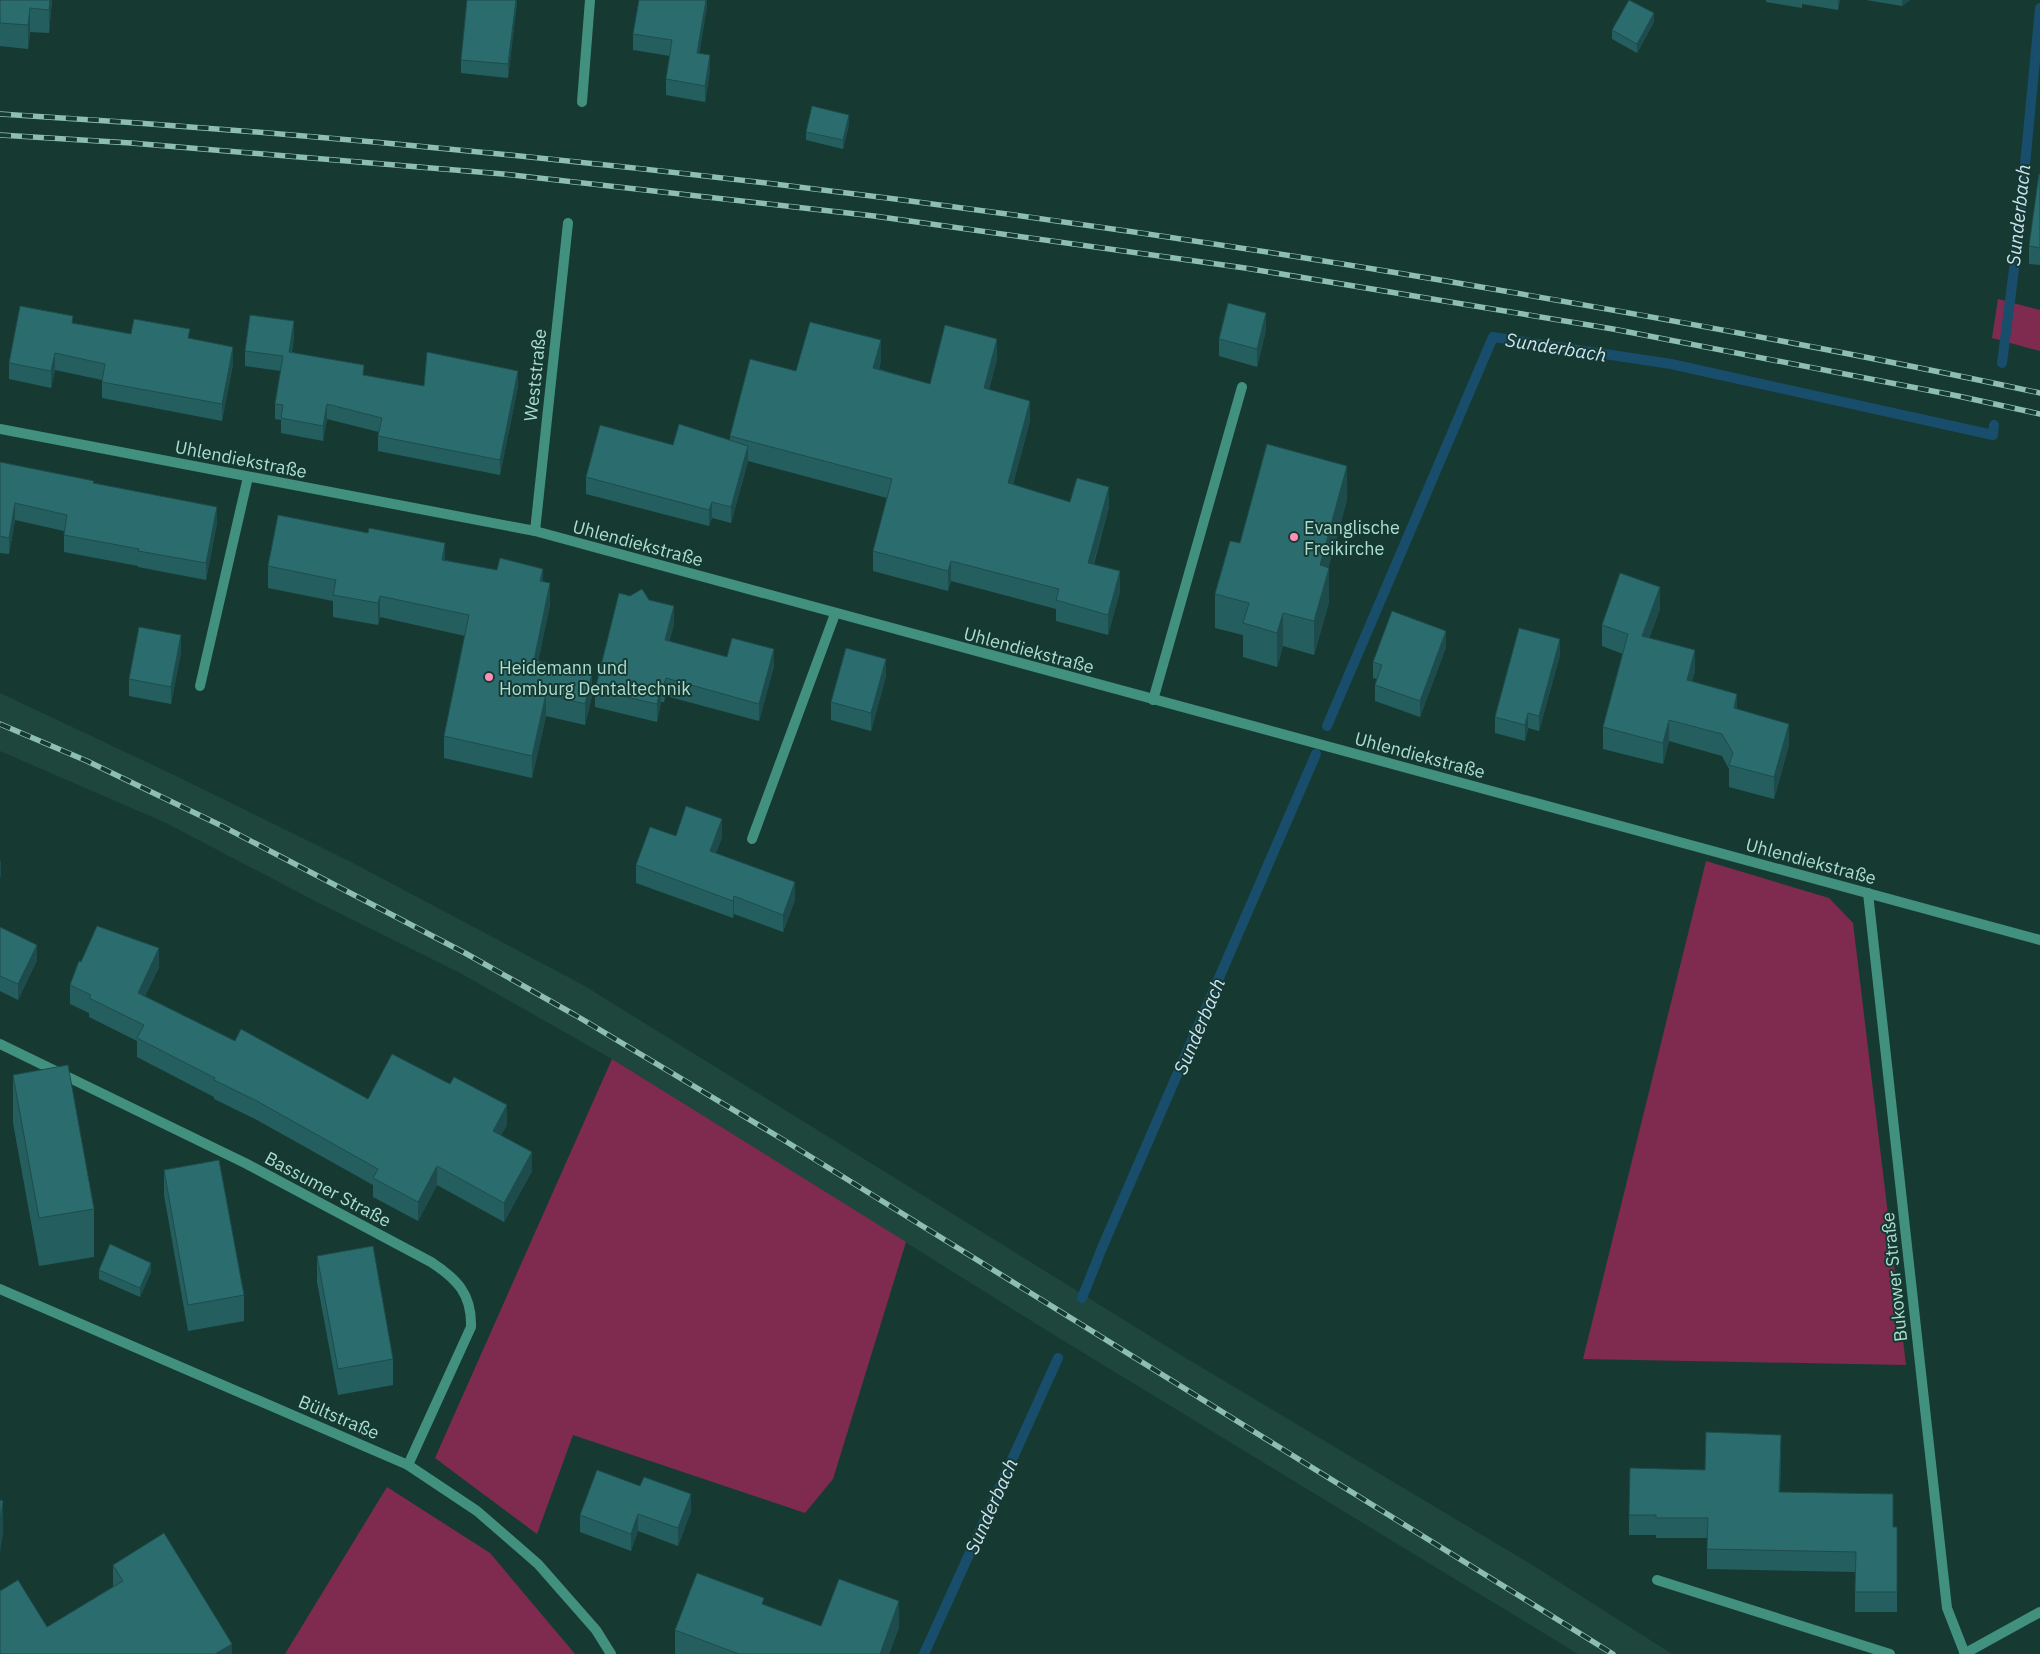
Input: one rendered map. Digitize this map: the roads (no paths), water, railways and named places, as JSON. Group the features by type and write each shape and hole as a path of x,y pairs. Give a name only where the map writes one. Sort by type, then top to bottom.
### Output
{"street":[{"path":"582,102 590,0"},
{"name":"Weststraße","path":"534,531 568,223"},
{"path":"1153,700 1242,386"},
{"name":"Uhlendiekstraße","path":"0,429 534,531 2040,940"},
{"path":"200,686 248,477"},
{"path":"752,839 835,614"},
{"name":"Bukower Straße","path":"1868,893 1947,1608 1965,1654"},
{"name":"Bassumer Straße","path":"0,1044 247,1164 431,1262 453,1277 466,1297 472,1314 471,1327 408,1464"},
{"name":"Bültstraße","path":"0,1290 408,1464 477,1512 538,1564 596,1630 612,1654"},
{"path":"1657,1580 1890,1654"},
{"path":"1965,1654 2040,1612"}],"waterway":[{"name":"Sunderbach","path":"2002,363 2018,238 2040,8"},
{"name":"Sunderbach","path":"1327,726 1493,337 1671,364 1993,435 1994,425"},
{"name":"Sunderbach","path":"1082,1298 1316,754"},
{"name":"Sunderbach","path":"924,1654 1058,1358"}],"railway":[{"path":"0,114 181,126 542,158 722,178 1082,224 1261,251 1590,306 1815,347 2040,393"},
{"path":"0,135 131,143 503,174 874,216 1245,268 1613,329 1958,396 2040,414"},
{"path":"0,724 87,761 222,826 465,953 575,1015 782,1139 1613,1654"}],"place":[{"name":"Evanglische Freikirche","path":"1294,537"},
{"name":"Heidemann und Homburg Dentaltechnik","path":"489,677"}]}
